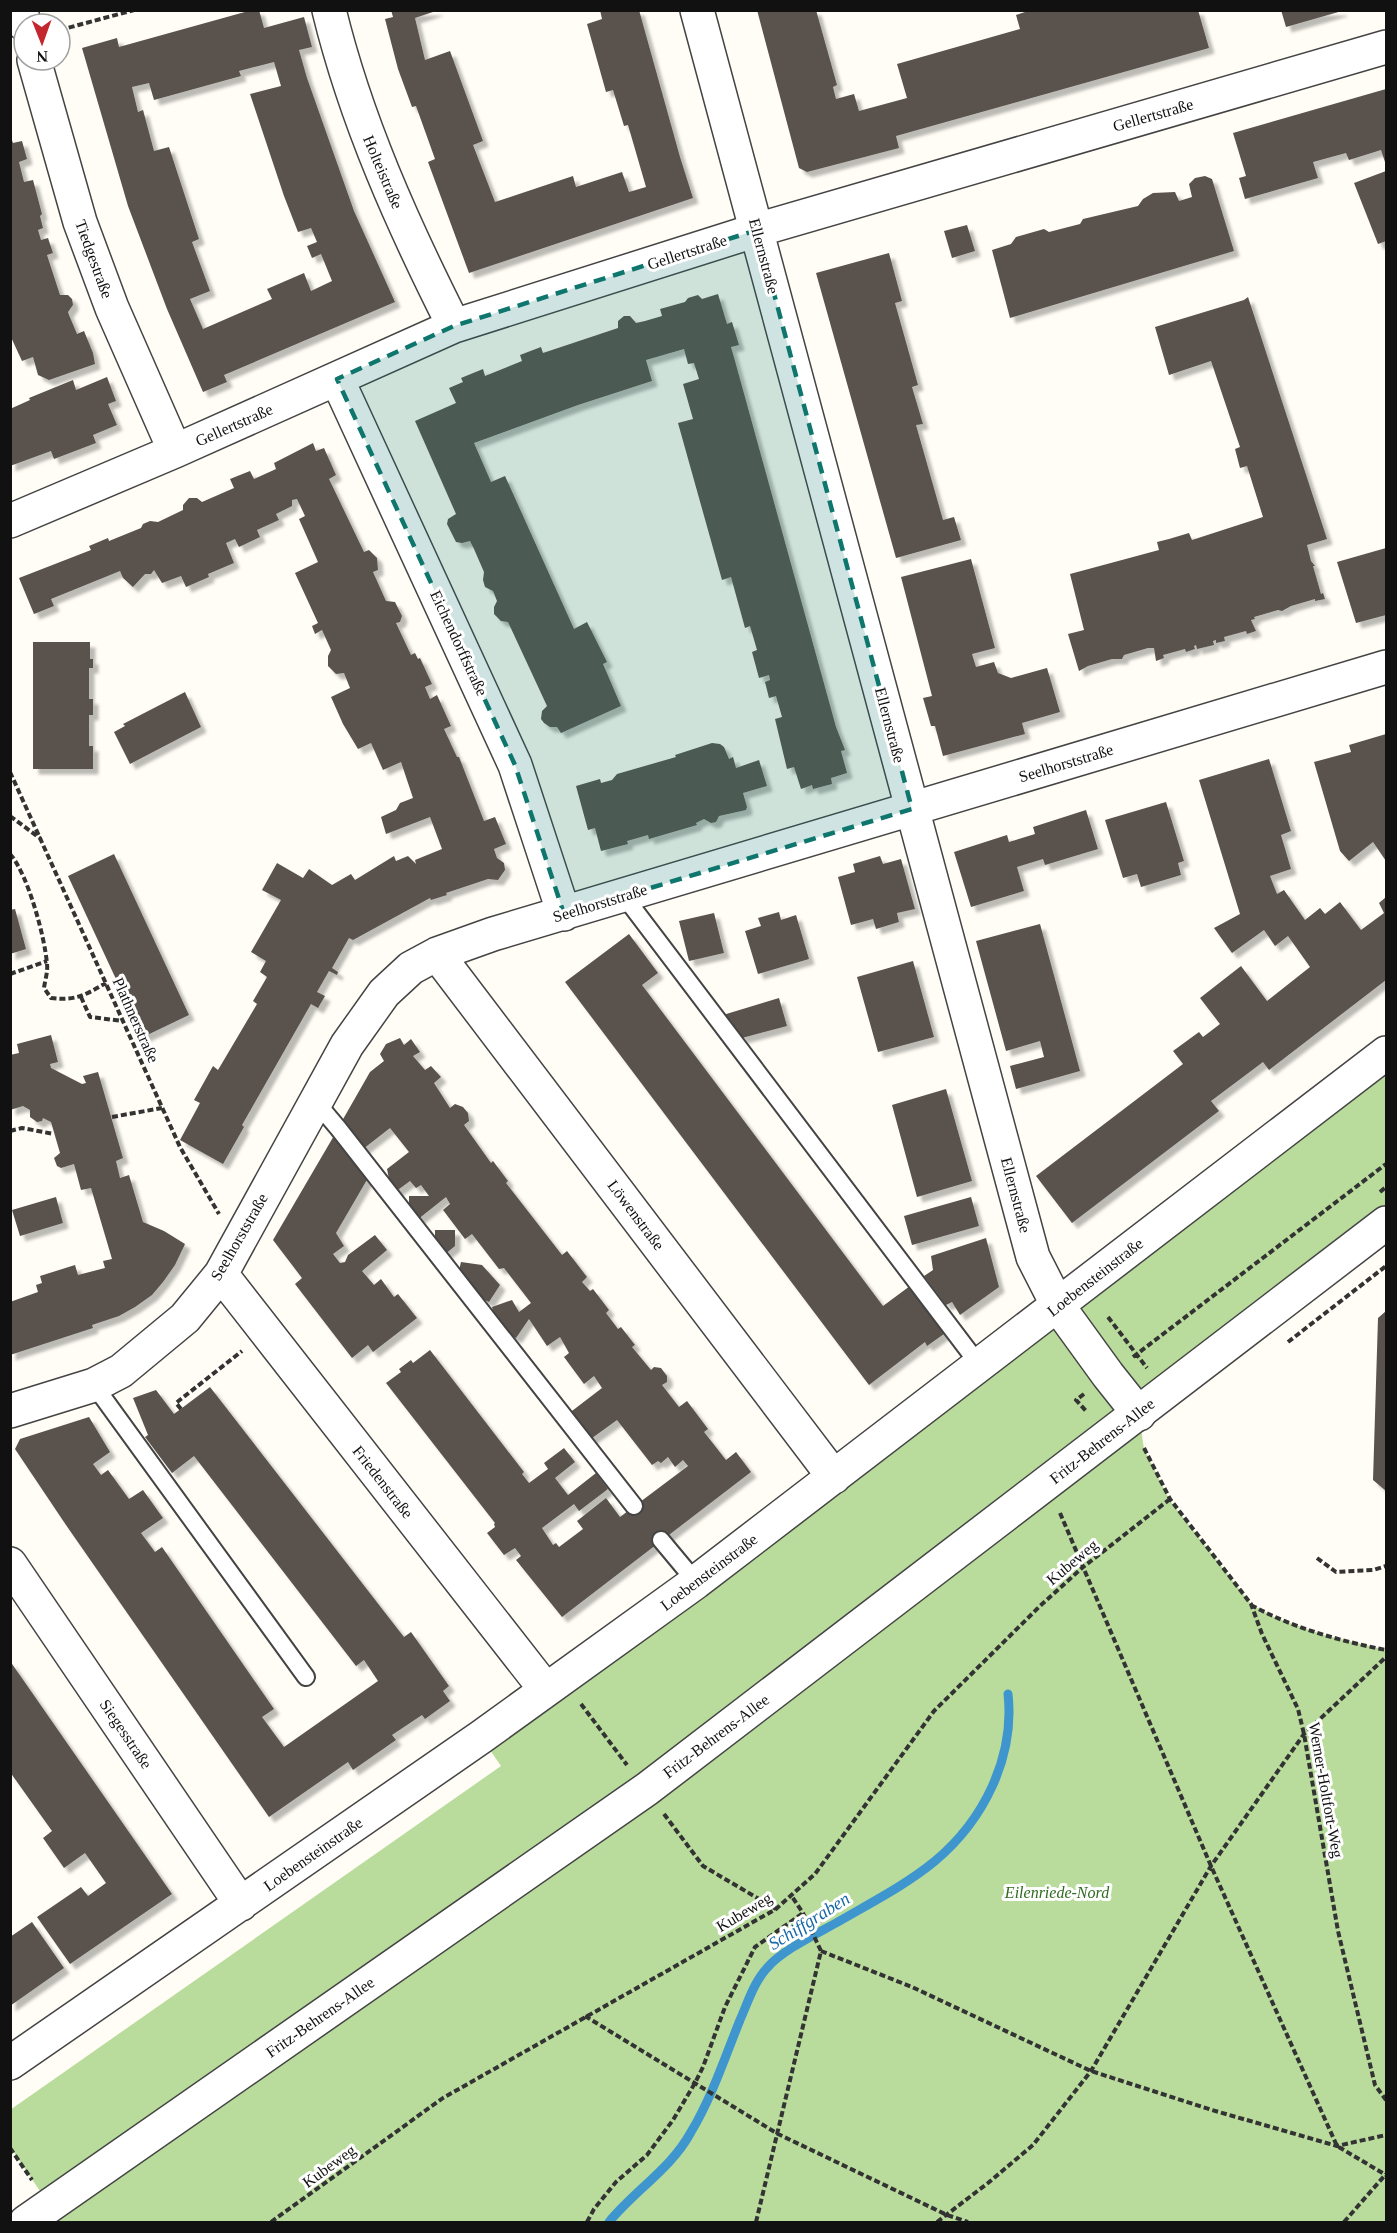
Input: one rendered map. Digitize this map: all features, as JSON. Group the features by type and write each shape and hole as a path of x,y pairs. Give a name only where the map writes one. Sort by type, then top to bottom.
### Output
{"street":[{"name":"Holteistraße","path":"329,10 365,130 414,246 454,326"},
{"name":"Ellernstraße","path":"696,10 1033,1257 1058,1306 1139,1414"},
{"name":"Gellertstraße","path":"10,522 454,326 757,230 1386,47"},
{"name":"Tiedgestraße","path":"37,72 80,222 112,308 175,451"},
{"name":"Eichendorffstraße","path":"337,379 515,765 564,914"},
{"name":"Seelhorststraße","path":"10,1411 94,1385 121,1371 185,1318 221,1275 347,1045 384,993 411,968 437,954 493,934 1386,667"},
{"name":"Löwenstraße","path":"437,954 834,1477"},
{"name":"Loebensteinstraße","path":"10,2063 241,1904 696,1582 1386,1053"},
{"name":"Fritz-Behrens-Allee","path":"26,2223 1139,1414 1386,1223"},
{"name":"Friedenstraße","path":"221,1275 546,1690"},
{"name":"Siegesstraße","path":"10,1564 241,1904"}],"lane":[{"path":"624,896 980,1366"},
{"path":"316,1102 339,1128 633,1506"},
{"path":"94,1385 306,1677"},
{"path":"661,1540 696,1582"}],"path":[{"path":"72,27 134,10"},
{"path":"10,772 42,840"},
{"name":"Plathnerstraße","path":"10,816 42,840 180,1147 226,1224 241,1235"},
{"path":"10,854 16,860 29,887 48,967 44,988 51,998 69,1000 81,997 106,983"},
{"path":"10,974 47,961"},
{"path":"81,997 90,1017 123,1021"},
{"path":"112,1117 162,1108"},
{"path":"10,1131 22,1128 54,1134"},
{"path":"1087,1413 1076,1400 1386,1164"},
{"path":"181,1409 176,1403 266,1332"},
{"name":"Werner-Holtfort-Weg","path":"1144,1449 1170,1499 1251,1604 1262,1634 1298,1709 1305,1734 1338,1931 1375,2085 1386,2100"},
{"name":"Kubeweg","path":"271,2223 443,2098 776,1909 815,1874 934,1711 1040,1605 1082,1568 1170,1499"},
{"path":"1059,1512 1211,1866 1337,2146"},
{"path":"1317,1558 1336,1572 1373,1570 1386,1566"},
{"path":"1251,1604 1276,1618 1324,1635 1386,1650"},
{"path":"937,2223 1033,2145 1091,2071 1211,1866 1305,1734 1386,1657"},
{"path":"546,1690 574,1695 703,1866 776,1909"},
{"path":"637,1759 637,1778"},
{"path":"756,2223 822,1951 791,1895"},
{"path":"587,2223 594,2209 616,2182 647,2155 673,2120 704,2067 725,2007 755,1947 803,1913"},
{"path":"822,1951 912,1987 1091,2071 1212,2110 1337,2146 1386,2175 1344,2223"},
{"path":"585,2016 778,2134 968,2223"},
{"path":"1337,2146 1386,2135"}],"highlighted area":[{"path":"757,230 912,809 564,914 515,765 337,379 454,326"}],"green space":[{"name":"Eilenriede-Nord","path":"1386,1053 1386,1223 1139,1414 1144,1449 1170,1501 1251,1604 1276,1618 1324,1635 1386,1650 1386,2222 26,2222 50,2206 11,2148 10,2110 501,1766 481,1737"}],"building":[{"path":"252,10 259,10 264,28 304,17 312,47 299,50 307,78 354,211 395,302 224,375 227,382 203,392 167,309 128,206 82,48 117,38 119,47","holes":["274,62 281,86 250,94 298,232 311,228 317,242 307,246 312,258 321,254 332,281 311,291 304,273 267,289 272,299 203,329 190,299 210,291 192,242 199,239 169,147 154,151 143,110 138,112 132,87 149,83 154,100 241,76 239,71"]},
{"path":"391,10 439,10 415,18 425,60 450,51 483,141 473,145 495,202 573,176 576,187 622,172 629,192 646,187 628,125 624,126 613,90 606,92 587,24 602,19 600,10 639,10 693,198 469,273 428,162 435,159 416,106 412,107 398,69 385,19 393,17"},
{"path":"757,10 816,10 837,85 833,87 836,99 854,94 859,111 907,98 897,64 1020,29 1016,15 1031,10 1198,10 1209,48 896,136 899,148 807,172 799,168"},
{"path":"1281,10 1342,10 1342,11 1286,27"},
{"path":"1386,89 1386,165 1381,150 1349,160 1346,153 1313,162 1318,178 1245,199 1239,178 1246,176 1233,133"},
{"path":"10,135 13,143 22,141 27,159 19,162 24,182 33,180 42,214 40,216 43,228 38,230 41,240 48,238 53,253 47,255 60,295 68,295 72,299 73,305 68,312 69,315 77,334 84,331 95,364 49,380 38,375 33,357 22,361 10,335"},
{"path":"1386,171 1386,241 1378,244 1354,183"},
{"path":"1205,176 1212,179 1234,251 1010,318 992,250 1011,244 1016,237 1044,229 1049,232 1080,224 1083,219 1138,206 1143,199 1153,193 1175,192 1179,201 1192,197 1189,184 1195,178"},
{"path":"967,225 975,251 952,258 944,231"},
{"path":"889,253 902,301 895,303 918,385 912,387 923,424 916,425 943,520 954,517 961,540 896,558 816,273"},
{"path":"718,294 727,324 732,322 739,345 731,347 836,727 845,750 841,751 847,773 831,778 832,784 813,789 812,785 801,789 794,767 787,769 775,719 782,717 776,696 769,698 765,682 770,680 769,675 759,678 752,652 757,650 750,626 745,628 731,577 722,580 678,423 693,419 683,384 699,379 694,363 688,364 684,349 646,360 652,381 474,443 491,482 505,476 574,629 587,622 607,662 603,664 621,706 561,733 557,727 550,727 541,719 542,711 547,706 508,622 501,621 494,614 497,601 493,591 485,587 484,572 470,541 456,542 447,524 448,519 456,514 415,421 456,403 449,388 463,382 461,378 483,369 485,376 522,361 520,355 541,347 543,353 618,328 618,321 624,316 630,316 636,323 645,321 662,316 660,309 685,302 688,298 698,295 702,299"},
{"path":"1248,297 1327,539 1307,545 1311,561 1315,566 1313,566 1321,594 1323,593 1325,599 1315,601 1315,599 1282,611 1278,610 1254,617 1255,619 1251,620 1256,631 1247,634 1246,631 1224,637 1225,641 1216,643 1216,640 1213,641 1214,645 1197,649 1196,645 1195,649 1186,652 1185,649 1163,655 1164,658 1156,661 1154,648 1148,648 1124,655 1122,659 1112,659 1079,671 1068,634 1084,630 1070,574 1159,550 1157,542 1189,533 1192,540 1263,517 1247,466 1240,468 1235,449 1240,447 1211,361 1169,375 1155,327"},
{"path":"107,377 116,401 108,404 117,425 93,435 96,443 54,459 51,451 10,466 10,414 12,414 10,409 30,400 29,398 73,380 76,390"},
{"path":"313,443 316,451 324,448 336,475 329,479 364,552 369,550 377,558 378,570 373,572 386,601 395,602 402,616 400,622 396,623 411,655 415,653 418,659 420,658 432,684 425,687 430,699 437,695 451,726 444,729 459,757 484,821 495,817 506,844 494,849 497,858 504,863 505,870 498,880 488,879 446,893 447,895 431,900 430,898 353,940 349,938 332,968 338,972 337,975 329,971 317,992 325,996 318,1008 311,1004 242,1125 244,1127 223,1164 180,1140 200,1103 194,1100 213,1066 218,1070 257,1004 253,1001 267,977 260,972 266,961 251,952 281,900 262,890 277,863 303,878 309,869 332,885 351,874 355,880 394,856 396,861 408,856 416,864 415,860 442,849 430,817 386,834 381,817 396,810 400,803 413,798 401,762 383,770 371,743 358,749 331,697 350,688 344,673 336,674 328,666 328,656 331,650 322,630 315,634 312,626 318,623 295,573 318,562 299,519 305,516 297,499 292,500 292,506 276,514 279,520 257,530 260,537 239,547 235,539 226,543 234,563 186,587 181,576 162,583 154,570 151,574 145,574 133,587 123,578 120,571 51,599 54,606 34,614 19,578 91,550 89,546 108,538 109,541 141,528 143,524 150,521 158,522 183,510 183,505 189,498 197,498 202,502 234,488 230,479 250,471 254,479 276,469 274,463"},
{"path":"1386,548 1386,615 1356,623 1337,562"},
{"path":"971,559 995,648 972,654 976,667 994,662 998,673 1011,678 1047,668 1060,712 1022,723 1025,734 943,756 935,726 931,726 923,698 932,696 901,577"},
{"path":"33,642 90,642 90,659 93,659 93,668 89,668 89,699 93,699 93,715 89,715 89,746 93,746 93,769 33,769"},
{"path":"185,692 201,727 130,764 114,732 125,726 123,724"},
{"path":"1386,734 1386,861 1373,842 1349,861 1340,851 1314,762 1351,752 1349,745"},
{"path":"712,743 724,747 729,759 733,757 736,768 759,760 767,786 743,793 746,810 719,816 716,822 711,823 704,819 696,823 697,825 649,839 648,835 627,841 628,844 601,851 595,828 588,830 576,786 600,779 601,783 612,780 617,774 676,757 675,755"},
{"path":"1269,759 1291,831 1281,835 1291,869 1270,876 1277,894 1284,890 1305,920 1320,908 1325,914 1340,902 1361,930 1384,913 1379,903 1386,897 1386,980 1269,1070 1263,1062 1211,1101 1219,1111 1072,1223 1036,1176 1183,1064 1173,1051 1199,1032 1203,1037 1220,1024 1200,998 1241,966 1267,1001 1310,967 1288,936 1275,946 1264,930 1232,953 1214,928 1240,914 1199,780"},
{"path":"1166,802 1184,861 1178,863 1181,875 1141,887 1137,874 1123,878 1105,820"},
{"path":"1086,810 1098,849 1045,865 1043,859 1017,867 1024,891 971,907 954,852 1007,835 1009,842 1035,834 1033,827"},
{"path":"114,854 189,1015 143,1037 68,876"},
{"path":"880,856 883,864 901,859 915,909 897,913 899,922 876,929 873,919 851,925 838,877 855,872 853,864"},
{"path":"15,909 26,949 10,954 10,910"},
{"path":"779,912 781,920 796,915 809,959 758,974 745,931 761,926 758,918"},
{"path":"714,913 724,953 689,961 679,921"},
{"path":"1040,924 1080,1071 1016,1089 1010,1066 1044,1057 1040,1041 1006,1051 976,941"},
{"path":"629,934 658,973 642,985 883,1306 914,1283 951,1329 927,1346 925,1342 869,1385 565,982"},
{"path":"913,961 934,1037 878,1052 857,977"},
{"path":"779,998 787,1026 742,1038 723,1015"},
{"path":"51,1035 58,1062 50,1064 51,1068 82,1084 86,1083 83,1076 98,1072 123,1158 116,1161 120,1178 129,1175 143,1222 185,1244 175,1265 163,1282 152,1295 135,1307 119,1316 92,1325 93,1328 10,1355 10,1302 38,1292 36,1285 42,1283 40,1276 75,1265 78,1275 105,1268 103,1261 112,1259 91,1188 81,1190 74,1164 61,1168 57,1166 54,1158 60,1153 51,1122 43,1118 42,1121 37,1122 30,1117 30,1110 23,1106 10,1110 10,1055 19,1053 17,1044"},
{"path":"400,1038 404,1045 411,1039 420,1052 413,1056 425,1070 431,1066 441,1077 434,1083 450,1108 455,1104 463,1107 468,1113 469,1121 464,1125 491,1163 493,1161 508,1181 506,1183 562,1255 567,1251 587,1277 582,1282 590,1291 593,1289 609,1310 606,1313 618,1329 621,1327 635,1345 632,1347 651,1370 654,1367 661,1368 667,1376 667,1382 662,1385 679,1407 687,1401 708,1429 704,1432 726,1460 736,1452 751,1472 562,1617 516,1560 521,1556 515,1548 504,1555 487,1533 495,1527 495,1523 386,1383 401,1372 399,1369 411,1360 413,1363 430,1350 524,1472 522,1474 529,1483 548,1469 544,1463 564,1448 575,1462 555,1478 568,1495 596,1473 608,1489 579,1511 574,1504 542,1528 553,1545 556,1543 559,1547 583,1529 577,1521 606,1498 620,1517 688,1466 683,1460 675,1467 668,1457 661,1463 658,1461 652,1465 617,1420 588,1441 568,1414 602,1388 594,1376 584,1384 564,1357 569,1353 560,1337 547,1346 529,1319 516,1338 503,1331 495,1322 492,1307 512,1300 519,1312 531,1303 504,1268 499,1269 472,1234 465,1239 443,1210 450,1204 446,1197 417,1220 409,1209 409,1196 429,1196 421,1185 416,1188 410,1181 395,1192 390,1184 387,1169 409,1152 390,1128 363,1149 342,1121 370,1072 384,1061 380,1054 386,1044"},
{"path":"946,1089 972,1181 917,1197 892,1105"},
{"path":"335,1134 368,1178 336,1233 344,1246 333,1254 340,1263 345,1262 348,1255 375,1235 387,1250 362,1271 374,1285 381,1279 394,1297 398,1294 417,1318 373,1352 368,1345 352,1358 295,1284 302,1278 273,1240"},
{"path":"56,1197 63,1223 20,1236 12,1210"},
{"path":"971,1197 979,1226 912,1245 904,1216"},
{"path":"435,1230 455,1230 455,1246 444,1255 435,1243"},
{"path":"986,1238 999,1287 960,1315 952,1302 946,1305 924,1276 933,1270 931,1256"},
{"path":"461,1262 482,1265 500,1285 489,1302 474,1295 458,1275"},
{"path":"1386,1311 1386,1491 1373,1480 1378,1318"},
{"path":"210,1387 400,1632 404,1637 411,1632 449,1686 443,1691 450,1701 425,1719 422,1715 392,1735 396,1740 353,1770 348,1762 269,1817 15,1449 20,1439 89,1417 110,1452 93,1464 101,1475 108,1470 129,1499 143,1490 163,1518 141,1533 155,1552 162,1547 274,1709 262,1717 284,1747 378,1681 364,1660 356,1666 194,1456 172,1473 145,1437 148,1435 133,1398 156,1390 174,1414"},
{"path":"10,1661 172,1894 70,1964 37,1917 81,1887 88,1896 106,1883 85,1853 64,1868 43,1838 52,1831 10,1772"},
{"path":"32,1922 64,1968 10,2006 10,1937"}],"waterway":[{"name":"Schiffgraben","path":"609,2222 683,2145 712,2091 758,1979 767,1968 792,1948 913,1877 935,1861 968,1826 993,1786 1001,1764 1009,1718 1008,1694"}]}
